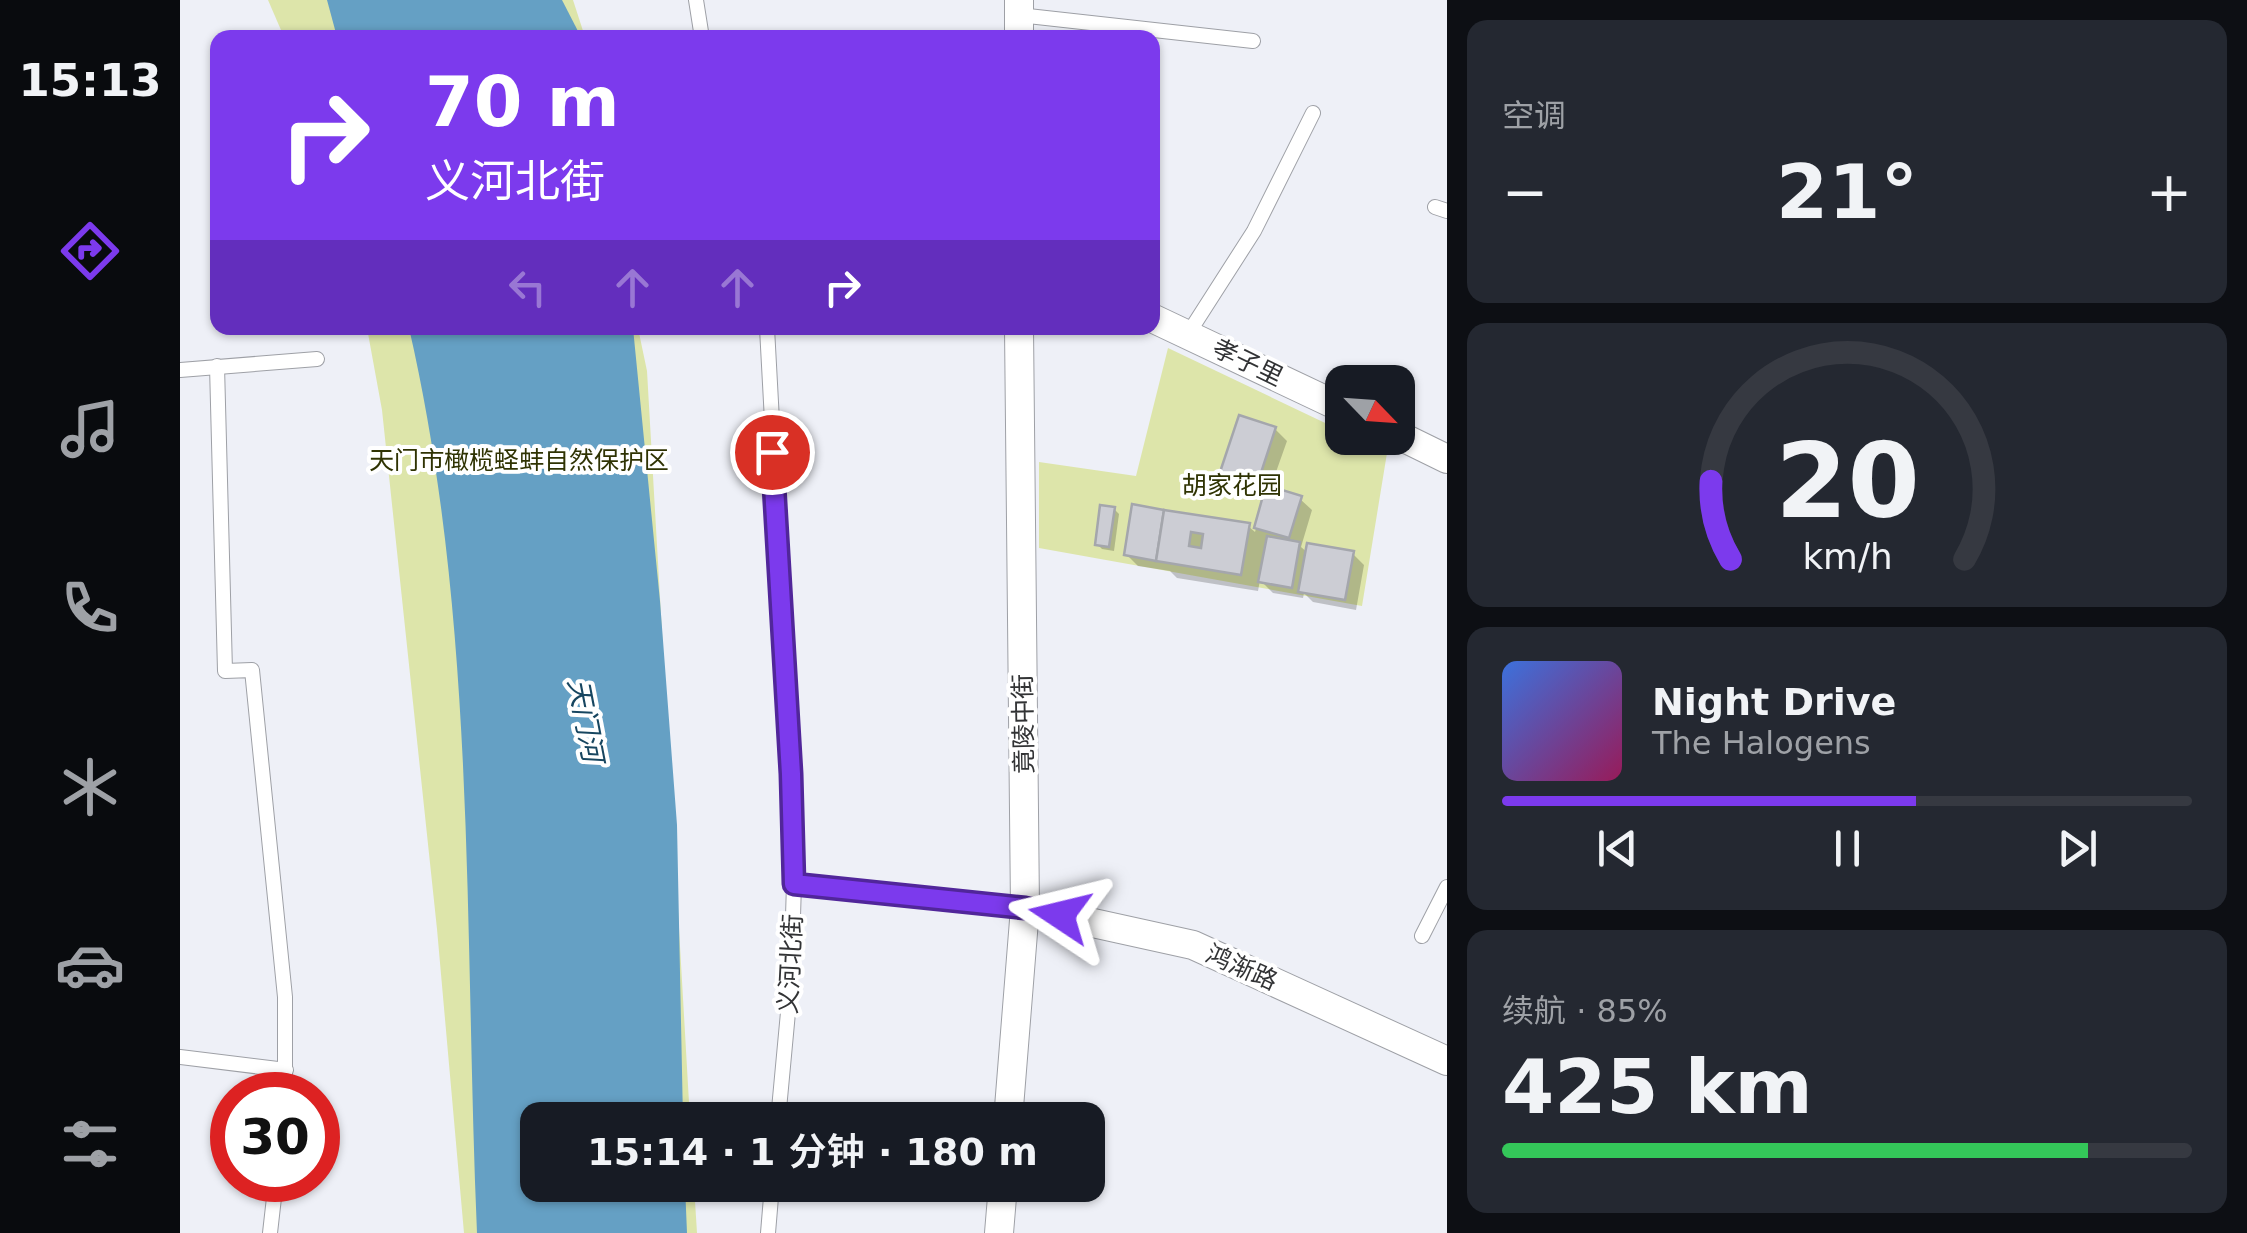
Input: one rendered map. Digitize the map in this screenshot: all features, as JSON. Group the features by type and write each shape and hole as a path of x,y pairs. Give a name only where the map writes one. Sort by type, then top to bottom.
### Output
{"street":[{"name":"孝子里","path":"1160,322 1325,400"},
{"name":"竟陵中街","path":"1009,1102 1025,908 1019,335"},
{"path":"1415,443 1447,459"},
{"name":"鸿渐路","path":"1025,908 1193,945 1447,1061"},
{"path":"999,1233 1002,1202"}],"lane":[{"path":"696,0 701,30"},
{"path":"1019,17 1141,30"},
{"path":"1160,32 1253,42"},
{"path":"1188,334 1254,231 1314,113"},
{"name":"义河北街","path":"767,335 794,884 791,980 780,1102"},
{"path":"180,370 317,360"},
{"path":"180,1057 286,1070 284,998 252,670 225,671 218,366"},
{"path":"794,884 1025,908"},
{"path":"1422,936 1447,887"},
{"path":"270,1233 274,1202"},
{"path":"768,1233 771,1202"}],"green space":[{"path":"268,0 573,0 583,30 281,30"},
{"name":"天门市橄榄蛏蚌自然保护区","path":"368,335 639,335 647,371 689,1102 520,1102 520,1202 695,1202 697,1233 464,1233 437,929 382,410"},
{"name":"胡家花园","path":"1168,348 1325,423 1325,455 1387,455 1362,606 1039,548 1039,462 1136,476"}],"water":[{"path":"327,0 562,0 577,30 335,30"},
{"name":"天门市橄榄蛏蚌自然保护区","path":"410,335 634,335 677,825 683,1102 520,1102 520,1202 686,1202 687,1233 477,1233 464,778 446,552 431,439"}],"building":[{"path":"1239,415 1276,427 1257,485 1220,472"},
{"path":"1266,485 1302,496 1289,538 1254,528"},
{"path":"1132,504 1164,510 1156,561 1124,555"},
{"path":"1100,505 1115,507 1109,547 1095,545"},
{"path":"1164,510 1250,523 1241,575 1156,561","holes":["1191,532 1203,534 1201,548 1189,546"]},
{"path":"1267,536 1300,542 1292,588 1258,582"},
{"path":"1307,543 1354,551 1345,600 1298,592"}],"route":[{"path":"772,452 794,884 1060,915"}],"water label":[{"name":"天门河","path":"586,720"}]}
